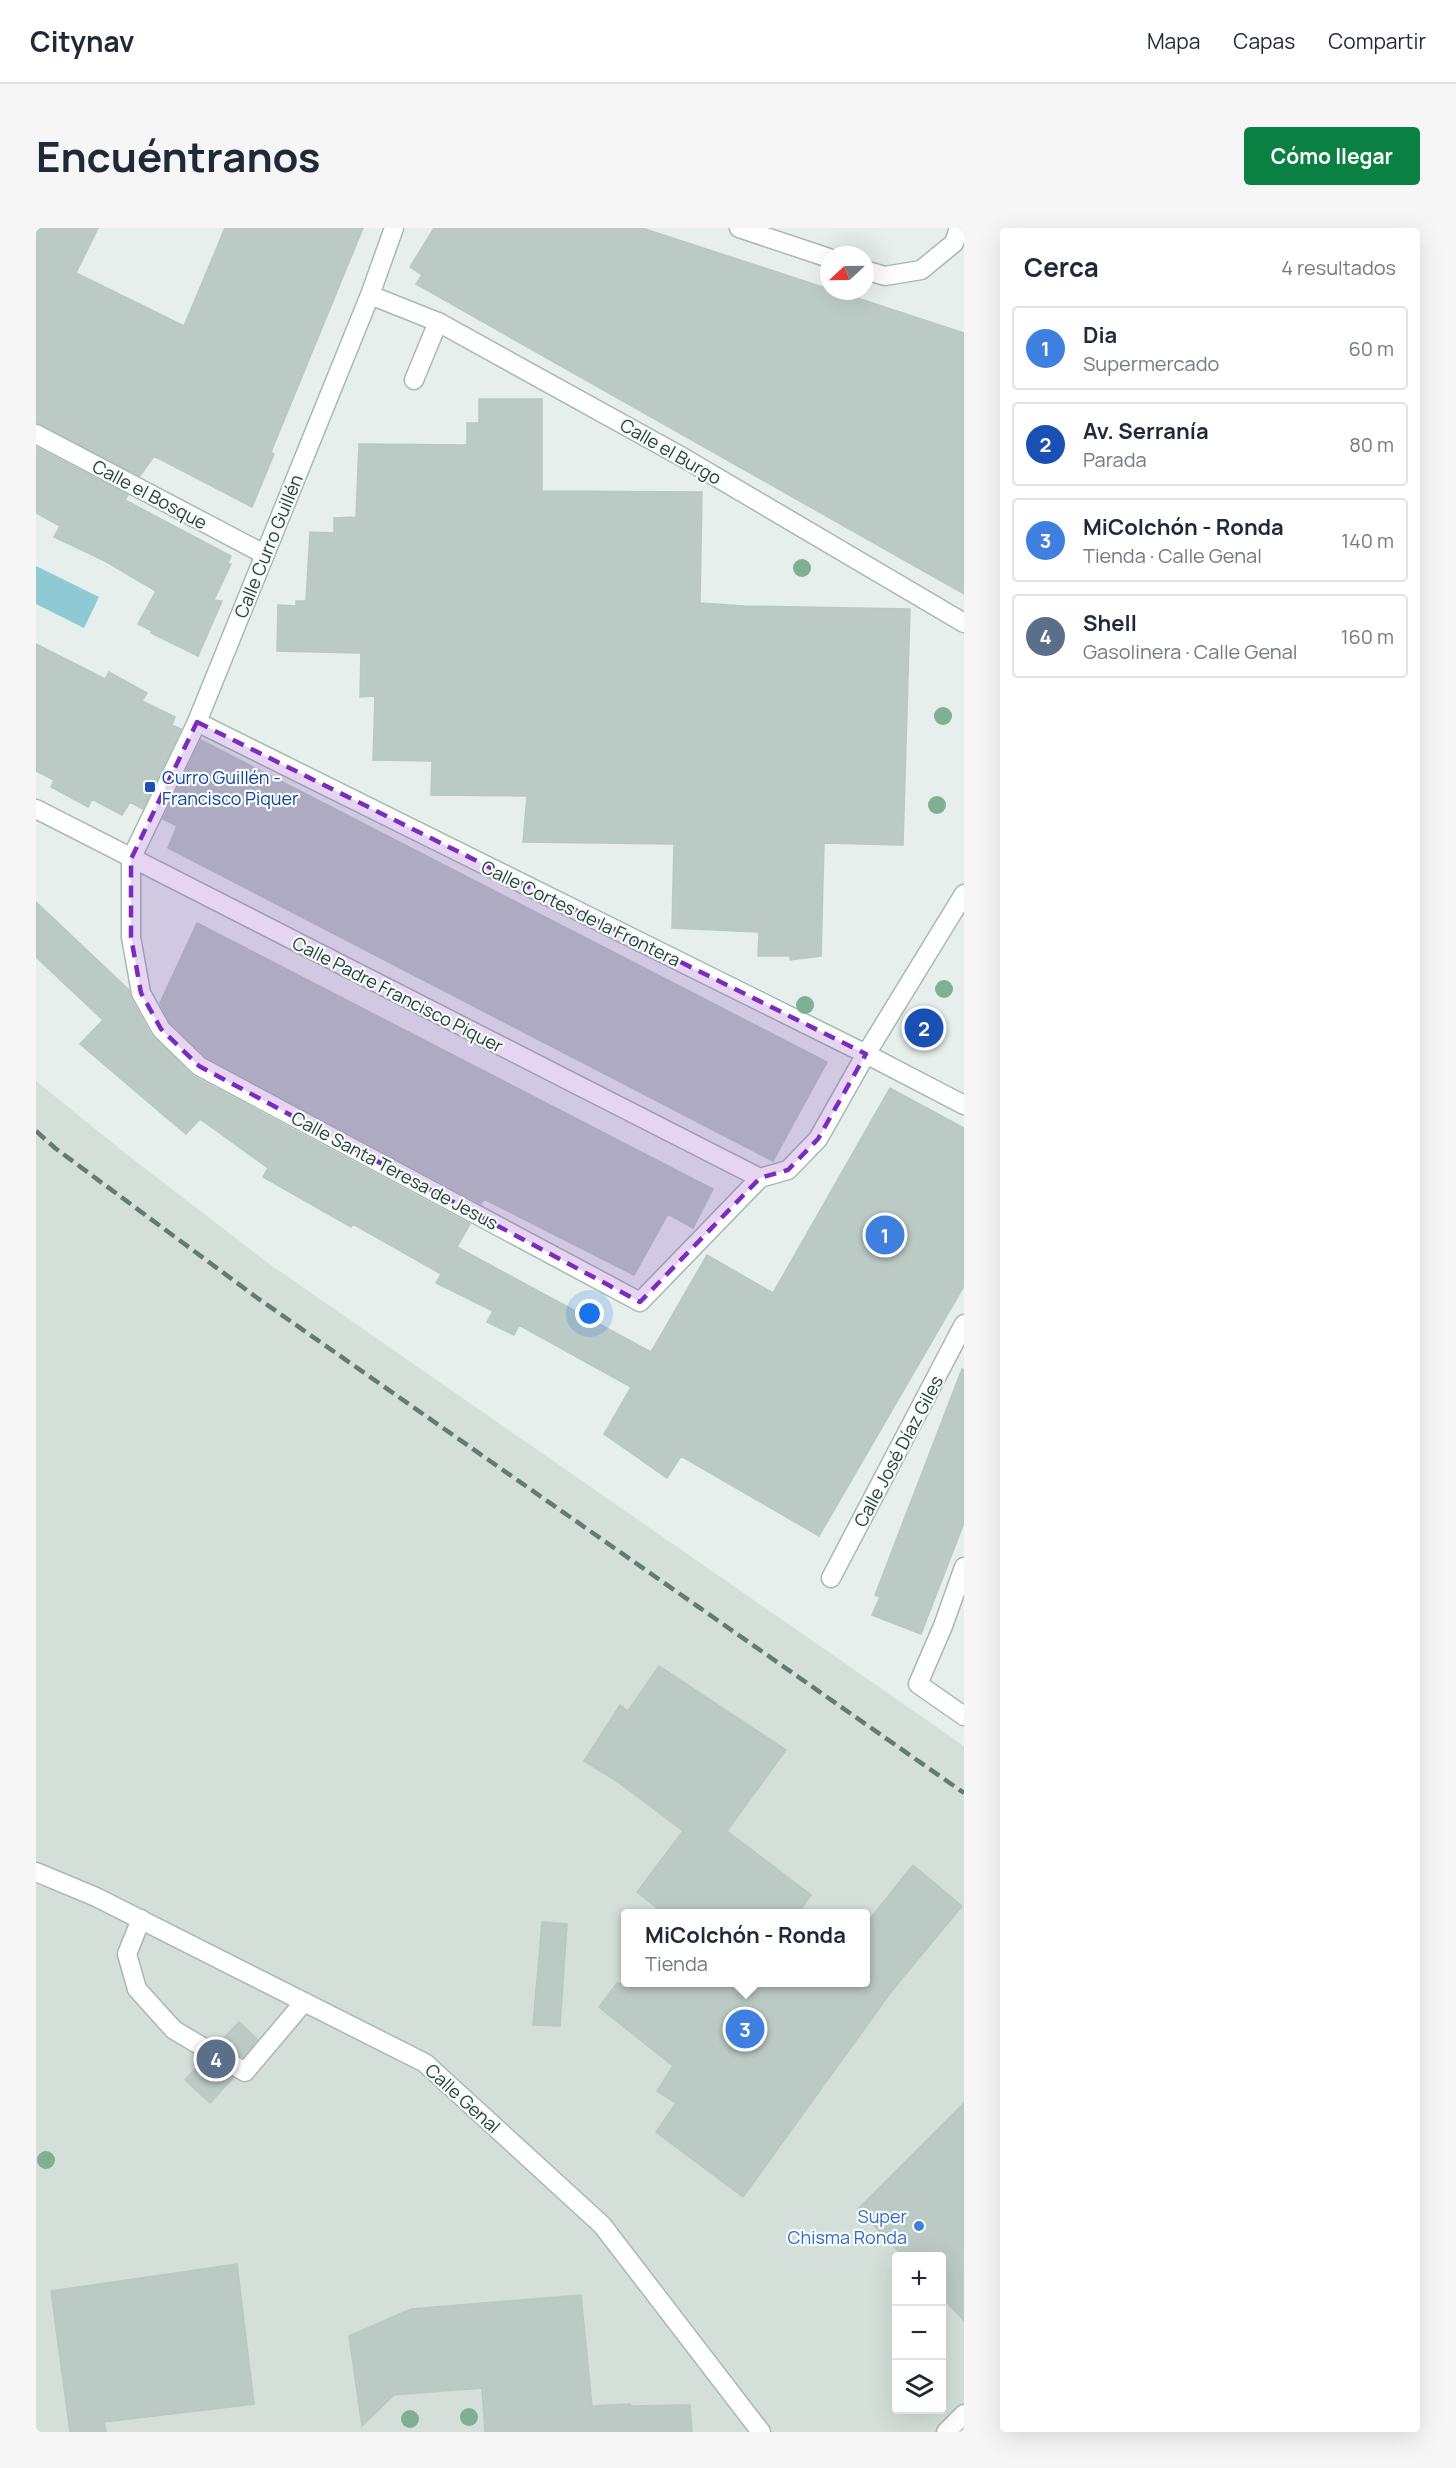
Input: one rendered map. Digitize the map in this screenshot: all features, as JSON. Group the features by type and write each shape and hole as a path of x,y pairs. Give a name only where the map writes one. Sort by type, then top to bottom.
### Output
{"street":[{"name":"Calle Curro Guillén","path":"131,859 197,722 370,295 393,228"},
{"path":"739,228 820,255"},
{"path":"874,273 885,276 921,270 954,243 959,228"},
{"name":"Calle el Burgo","path":"370,295 438,322 684,458 964,622"},
{"path":"414,380 438,322"},
{"name":"Calle el Bosque","path":"36,434 264,554"},
{"name":"Calle Cortes de la Frontera","path":"197,722 867,1054 964,1105"},
{"name":"Calle Padre Francisco Piquer","path":"36,809 760,1178"},
{"name":"Calle Santa Teresa de Jesus","path":"131,859 130,937 141,993 161,1029 200,1066 640,1302 760,1178"},
{"path":"760,1178 788,1170 818,1139 964,894"},
{"name":"Calle José Díaz Giles","path":"831,1578 964,1324"},
{"path":"964,1567 943,1626 918,1684 964,1716"},
{"name":"Calle Genal","path":"36,1872 141,1919 425,2063 602,2225 761,2432"},
{"path":"141,1919 127,1954 137,1989 174,2030 245,2072 304,2002"},
{"path":"946,2432 964,2414"}],"highlighted area":[{"path":"197,722 866,1054 818,1139 788,1170 760,1178 640,1302 199,1066 161,1029 141,993 131,937 131,859"}],"shaded area":[{"path":"36,1081 268,1263 964,1746 964,2432 36,2432"}],"water":[{"path":"36,566 99,597 84,628 36,604"}],"building":[{"path":"36,228 98,228 76,273 184,326 225,228 363,228 271,452 274,454 252,507 154,456 140,476 36,423"},
{"path":"434,228 642,228 820,286 820,300 863,300 964,333 964,594 416,284 422,275 410,267"},
{"path":"479,399 542,399 542,491 702,492 700,603 910,609 903,845 824,843 821,956 790,960 790,956 758,956 759,932 672,928 674,844 523,842 527,796 431,795 432,761 373,760 375,696 360,697 361,653 277,651 278,605 296,606 296,601 306,601 310,532 334,533 334,518 356,517 359,444 467,445 467,423 479,423"},
{"path":"36,447 128,495 125,500 231,556 228,563 231,564 214,600 222,601 198,656 151,633 152,631 138,624 156,591 105,561 54,537 60,526 36,513"},
{"path":"36,644 105,679 109,672 147,693 142,701 175,717 172,725 181,729 143,809 130,802 122,815 92,799 88,807 51,787 54,780 36,771"},
{"path":"201,740 827,1062 773,1161 168,848 177,826 163,819"},
{"path":"36,902 129,990 151,1035 193,1076 470,1224 457,1247 651,1352 707,1255 773,1293 890,1088 964,1128 964,1286 819,1536 681,1456 667,1478 604,1434 631,1387 519,1325 514,1335 487,1322 493,1311 436,1283 441,1274 263,1177 268,1168 200,1119 186,1134 80,1044 103,1020 36,957"},
{"path":"197,923 713,1189 693,1228 668,1214 634,1275 484,1199 481,1204 206,1057 170,1022 160,1003"},
{"path":"962,1369 964,1370 964,1523 921,1634 872,1615 880,1597 875,1595"},
{"path":"659,1666 786,1750 727,1831 811,1895 801,1909 659,1909 637,1892 683,1831 618,1782 584,1761 620,1705 628,1711"},
{"path":"913,1865 962,1906 891,1992 743,2197 656,2132 676,2103 657,2091 673,2066 599,2007 617,1983 621,1983 621,1987 870,1987 870,1919"},
{"path":"542,1922 567,1924 560,2026 533,2025"},
{"path":"239,2022 258,2040 243,2057 219,2043"},
{"path":"203,2060 233,2078 210,2103 185,2080"},
{"name":"Super Chisma Ronda","path":"964,2103 964,2321 946,2301 946,2252 899,2252 858,2209"},
{"path":"237,2264 254,2404 104,2422 106,2432 70,2432 51,2291"},
{"path":"581,2295 592,2406 690,2405 692,2432 485,2432 482,2388 394,2395 362,2426 349,2336 411,2309"}],"railway":[{"path":"36,1131 55,1148 256,1297 964,1793"}],"place":[{"name":"Curro Guillén - Francisco Piquer","path":"150,787"},
{"name":"Av. Serranía","path":"924,1028"},
{"name":"Dia","path":"885,1235"},
{"name":"MiColchón - Ronda","path":"745,2029"},
{"name":"Shell","path":"216,2059"},
{"name":"Super Chisma Ronda","path":"919,2226"}]}
